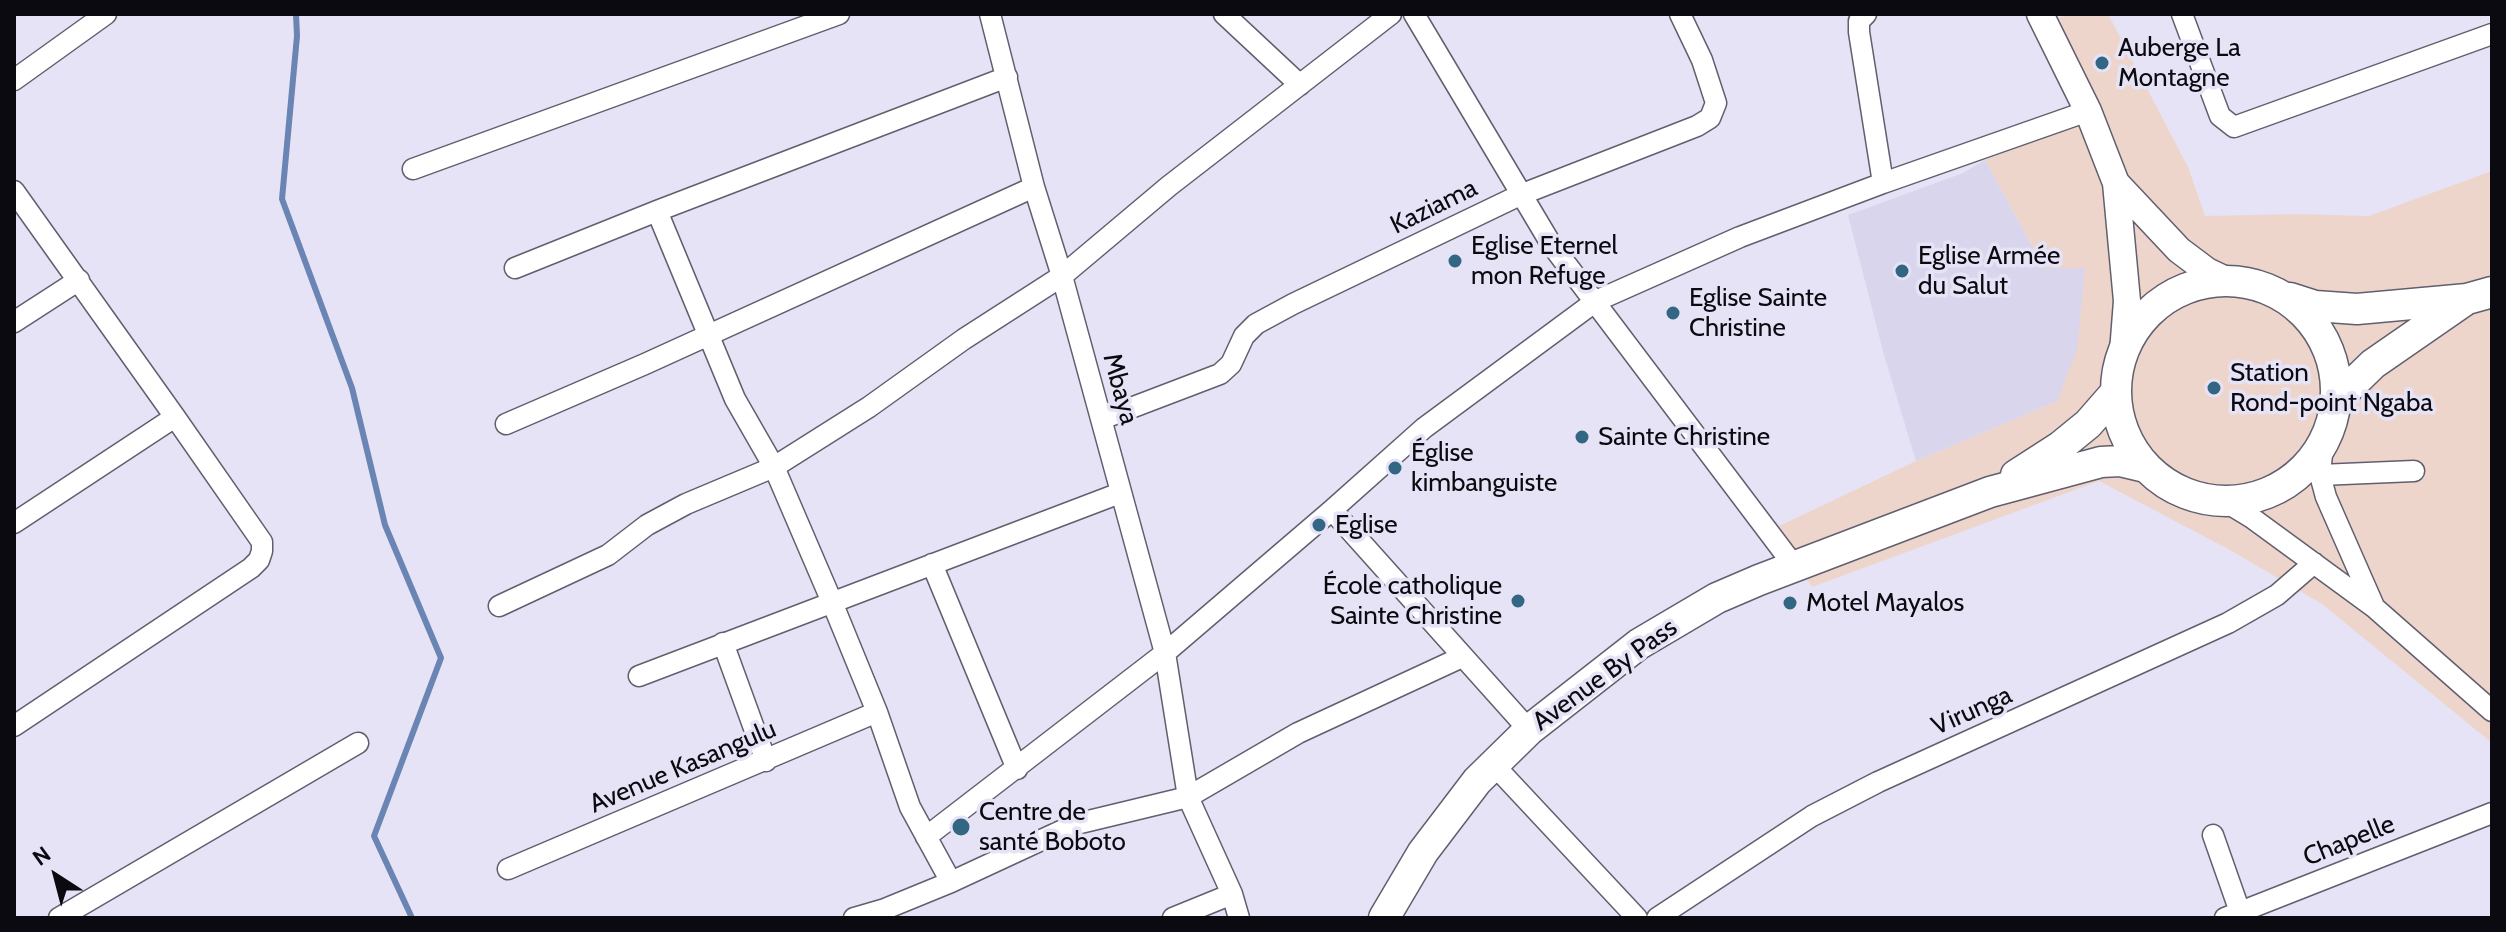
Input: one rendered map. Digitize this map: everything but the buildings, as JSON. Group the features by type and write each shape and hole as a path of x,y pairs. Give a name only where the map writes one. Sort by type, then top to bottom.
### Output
{"highway":[{"path":"2276,293 2302,312 2325,343 2336,380 2336,400 2332,422 2323,443 2298,475 2281,486 2244,500 2224,501 2181,492 2145,467 2129,445 2119,420 2116,392 2123,352 2143,319 2165,300 2190,288 2228,281 2244,283 2276,293 2315,306 2357,309 2480,296"},
{"path":"2336,400 2373,364 2480,296"},
{"path":"1990,492 2061,446 2088,424 2116,392"},
{"path":"1990,492 2101,462 2120,461 2145,467"},
{"name":"Avenue By Pass","path":"1384,918 1423,852 1493,764 1529,730 1639,644 1717,598 1990,492"}],"main road":[{"path":"2040,14 2088,111 2116,183 2127,301 2123,352"},
{"path":"2116,183 2179,250 2207,271 2228,281"}],"street":[{"path":"14,80 106,14"},
{"path":"413,169 839,14"},
{"name":"Mbaya","path":"990,14 1034,187 1062,276 1165,653 1188,797 1232,894 1239,918"},
{"path":"1224,14 1300,85"},
{"path":"499,606 608,555 647,525 686,504 774,467 869,407 964,339 1062,276 1169,186 1391,14"},
{"path":"1414,14 1551,244 1795,567"},
{"name":"Kaziama","path":"1102,419 1220,374 1231,364 1244,336 1256,324 1293,304 1520,195 1697,126 1710,118 1716,103 1702,60 1680,14"},
{"path":"2182,14 2220,116 2234,127 2492,34"},
{"path":"1862,17 1883,183"},
{"path":"515,268 1007,77"},
{"path":"926,837 1165,653 1424,428 1596,301 1740,237 2088,111"},
{"path":"506,424 1034,187"},
{"path":"14,191 262,542 259,560 14,726"},
{"path":"657,211 735,399 774,467 832,602 877,712 901,786 951,882"},
{"path":"14,322 79,280"},
{"path":"14,523 175,417"},
{"path":"2323,443 2320,475 2326,497 2375,608"},
{"path":"2320,475 2414,471"},
{"path":"639,676 1120,493"},
{"path":"2224,501 2375,608 2492,711"},
{"path":"1332,510 1529,730"},
{"name":"Virunga","path":"1657,918 1812,816 1878,782 2228,623 2277,595 2314,563"},
{"path":"932,564 1017,769"},
{"path":"723,643 766,761"},
{"path":"854,918 951,882 1076,824 1188,797 1298,733 1462,657"},
{"name":"Avenue Kasangulu","path":"508,869 877,712"},
{"path":"59,918 358,743"},
{"path":"1493,764 1637,918"},
{"name":"Chapelle","path":"2233,915 2492,813"},
{"path":"2213,835 2233,915"},
{"path":"1173,918 1232,894"}],"shaded area":[{"path":"2069,14 2108,14 2188,167 2205,216 2369,216 2492,171 2492,743 2322,604 2230,550 2099,481 1812,587 1775,528 1916,461 2057,401 2085,269 2044,268 1985,160 2097,117 2052,21"},
{"path":"1985,160 2044,268 2085,268 2077,350 2057,401 1916,461 1884,355 1848,215 1963,173"}],"waterway":[{"path":"296,14 297,36 282,199 352,388 385,525 441,658 374,836 412,918"}],"place":[{"name":"Auberge La Montagne","path":"2102,63"},
{"name":"Eglise Eternel mon Refuge","path":"1455,261"},
{"name":"Eglise Armée du Salut","path":"1902,271"},
{"name":"Eglise Sainte Christine","path":"1673,313"},
{"name":"Station Rond-point Ngaba","path":"2214,388"},
{"name":"Sainte Christine","path":"1582,437"},
{"name":"Église kimbanguiste","path":"1395,468"},
{"name":"Eglise","path":"1319,525"},
{"name":"École catholique Sainte Christine","path":"1518,601"},
{"name":"Motel Mayalos","path":"1790,603"},
{"name":"Centre de santé Boboto","path":"961,827"}]}
